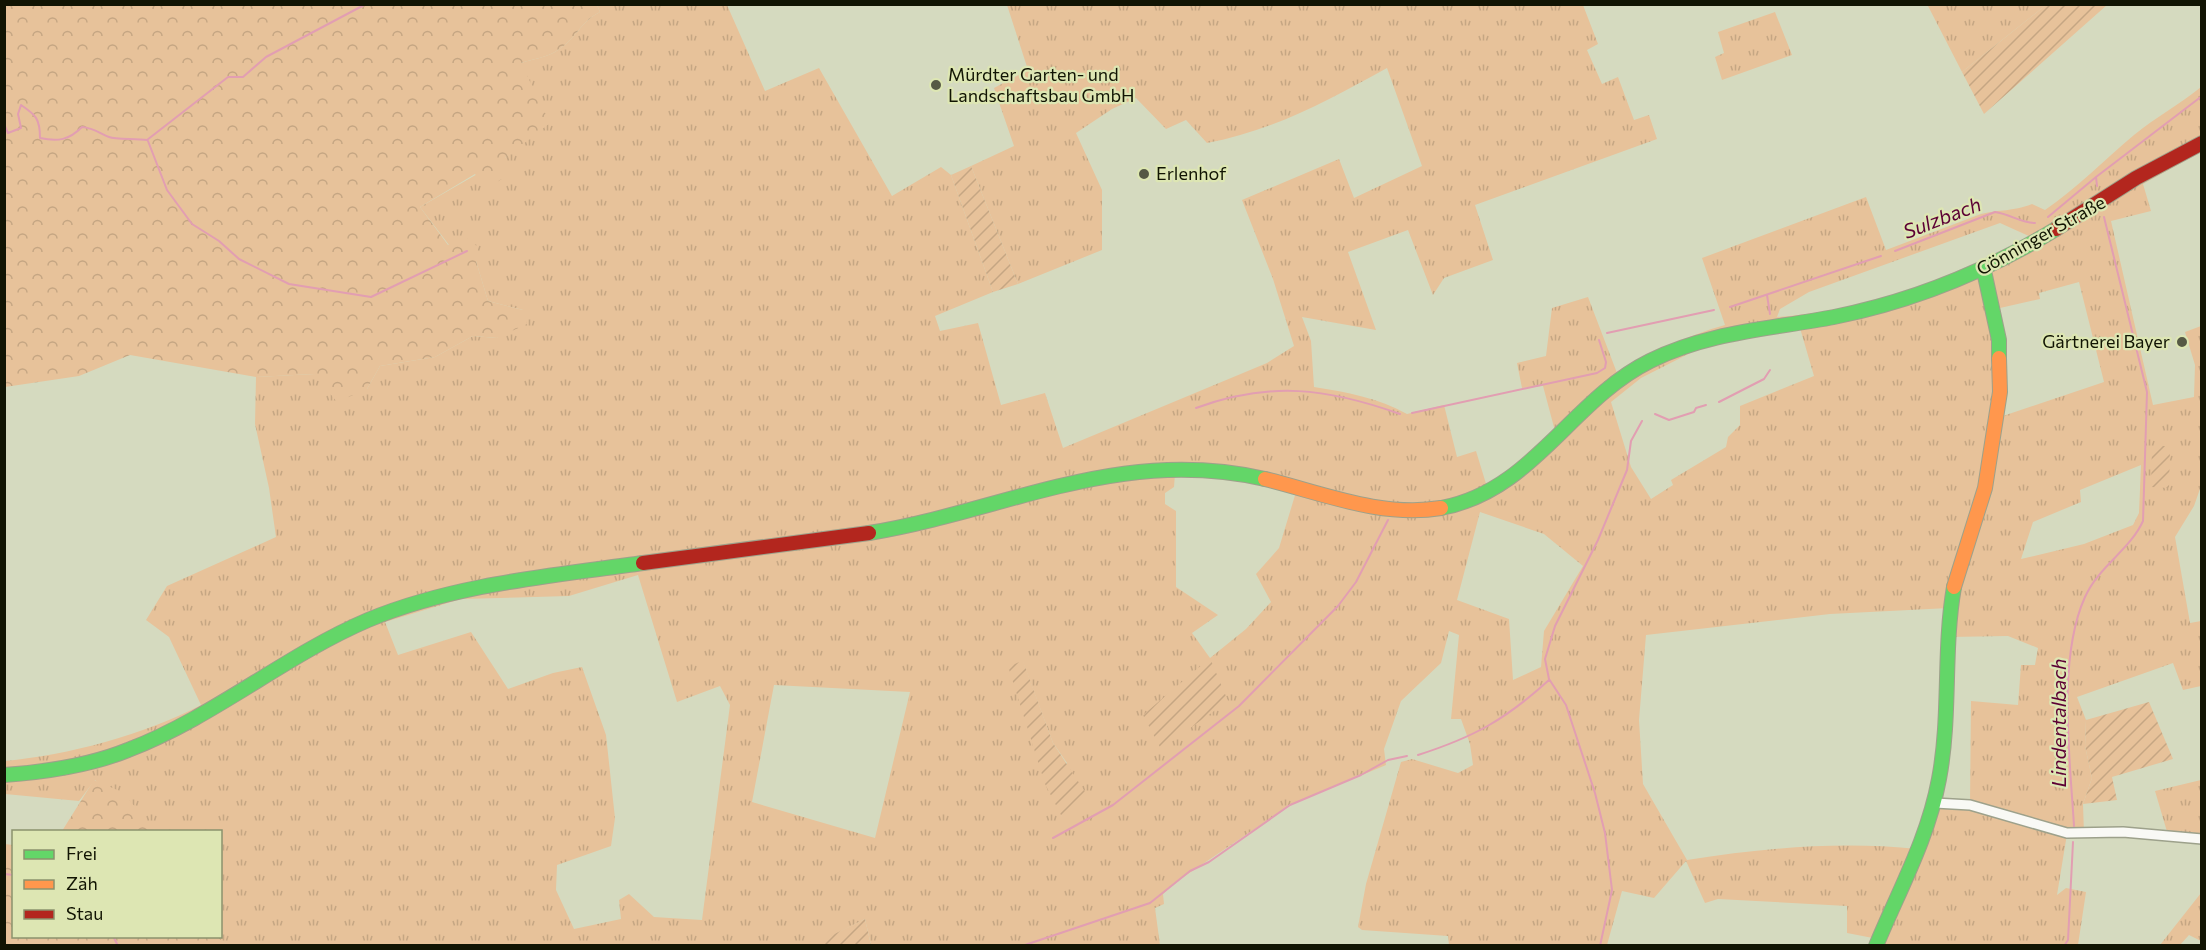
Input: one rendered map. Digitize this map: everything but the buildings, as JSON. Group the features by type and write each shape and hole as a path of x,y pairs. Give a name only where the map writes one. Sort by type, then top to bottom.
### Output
{"street":[{"name":"Gönninger Straße","path":"4,775 76,766 129,750 214,707 336,635 379,615 418,601 470,589 885,530 956,514 1074,482 1144,470 1233,472 1357,504 1391,510 1436,510 1463,503 1513,479 1549,448 1595,398 1642,364 1671,350 1728,332 1848,315 1903,300 1984,271 2048,236 2168,161 2202,143"},
{"path":"1876,945 1918,850 1935,802 1945,729 1950,608 1954,585 1985,488 2000,392 2000,340 1984,271"},
{"path":"1935,802 1970,805 2067,833 2123,832 2202,839"}],"green space":[{"path":"5,4 597,5 600,12 593,16 564,46 550,54 521,63 550,123 505,158 508,175 486,189 475,174 420,207 448,245 465,237 478,247 476,261 488,301 523,310 527,324 497,338 473,336 435,357 380,366 367,389 337,402 314,374 256,377 130,355 79,376 5,387"},
{"path":"1932,4 2046,5 1962,72 1928,6"},
{"path":"597,5 727,5 765,91 819,68 892,196 941,167 951,175 993,292 935,316 940,331 978,323 1001,405 1045,393 1063,448 1267,363 1294,346 1273,279 1242,200 1339,159 1354,198 1422,166 1387,68 1300,113 1255,131 1207,143 1186,120 1166,129 1136,98 1112,109 1076,133 1102,190 1102,250 1018,284 971,166 1014,146 994,88 1028,70 1007,5 1583,5 1598,44 1587,50 1602,84 1618,77 1634,120 1649,115 1657,139 1475,205 1493,260 1444,278 1433,295 1408,230 1348,252 1376,330 1302,317 1311,341 1314,387 1374,400 1407,414 1444,405 1457,457 1476,451 1487,487 1519,466 1555,431 1543,386 1522,388 1517,363 1546,356 1552,308 1588,297 1617,373 1670,345 1725,325 1702,258 1866,197 1886,250 1981,214 2032,204 2045,210 2134,135 2201,87 2201,152 2143,184 2151,211 2111,221 2153,405 2194,397 2195,365 2185,332 2201,326 2201,486 2194,506 2175,537 2190,623 2201,621 2201,686 2183,690 2173,663 2077,697 2086,720 2085,746 2092,778 2083,804 2084,834 2067,834 2057,895 2066,888 2086,892 2078,945 1876,945 1878,939 1847,933 1847,906 1718,899 1705,903 1686,861 1654,898 1622,891 1607,945 1449,945 1448,936 1362,930 1358,927 1366,884 1401,762 1412,759 1458,773 1473,765 1470,744 1461,719 1451,719 1459,635 1449,631 1441,663 1401,701 1384,749 1386,765 1290,805 1176,882 1163,894 1164,904 1155,908 1160,945 871,945 865,919 812,946 228,945 217,938 222,938 222,830 155,830 95,780 79,801 5,794 5,761 54,754 105,742 155,726 201,705 169,637 146,620 167,586 276,537 269,488 255,424 256,377 314,374 367,389 380,366 435,357 473,336 497,338 523,310 488,301 476,261 449,245 420,207 505,158 523,142 521,63 558,50 600,12","holes":["2000,223 2031,237 1971,266 1908,290 1843,308 1777,317 1780,309 1809,292","2079,282 2104,382 1997,418 2000,372 2007,347 2000,308 2040,299 2039,293","1800,328 1814,376 1740,406 1740,425 1728,437 1726,447 1671,480 1673,485 1651,499 1631,467 1611,402 1641,378 1712,342","2141,465 2139,513 2133,525 2084,544 2021,559 2033,522 2081,502 2080,490","1175,474 1236,479 1296,492 1279,548 1256,574 1271,602 1246,629 1210,658 1192,633 1218,615 1176,587 1176,511 1165,504 1165,493 1174,487","1480,512 1544,534 1583,566 1544,631 1541,667 1513,680 1509,619 1457,600","638,575 677,702 720,686 730,705 702,920 654,917 629,894 619,900 621,919 574,929 556,890 557,865 611,846 615,818 606,735 582,667 553,673 508,689 471,632 398,655 385,622 461,599 569,596","1949,608 1949,637 2008,636 2038,648 2035,665 2021,665 2018,705 1971,701 1970,805 1935,803 1918,849 1859,846 1802,847 1687,860 1643,784 1639,720 1646,635 1830,614","1023,662 1053,743 1067,763 1062,817","774,685 910,692 875,838 752,802"]},
{"path":"2046,5 2107,5 1984,114 1962,72"},
{"path":"1775,12 1792,55 1722,80 1715,57 1724,53 1718,32"},
{"path":"971,166 1018,284 993,292 951,175"},
{"path":"2152,446 2170,446 2169,488 2151,487"},
{"path":"1210,658 1228,701 1161,749 1143,715"},
{"path":"1023,661 1053,743 1089,798 1062,817 1045,784 1008,666"},
{"path":"2149,702 2173,759 2112,777 2117,800 2083,804 2092,778 2085,746 2086,720"},
{"path":"94,780 122,792 155,830 63,830"},
{"path":"2201,780 2201,839 2168,835 2155,791"},
{"path":"5,844 12,845 12,938 218,938 228,945 5,945"},
{"path":"2201,893 2201,941 2189,935 2180,945 2160,945"},
{"path":"865,919 871,945 812,945"}],"waterway":[{"path":"4,124 8,133 21,128 18,114 21,105 36,118 40,138 63,139 82,127 112,138 147,140 228,77 243,77 266,57 366,4"},
{"name":"Lindentalbach","path":"2097,186 2096,177 2202,96"},
{"path":"148,141 167,190 192,224 219,241 239,259 289,284 371,297 467,251"},
{"name":"Sulzbach","path":"2048,217 2096,177"},
{"name":"Sulzbach","path":"1895,251 1995,212 2035,223"},
{"name":"Lindentalbach","path":"2074,826 2068,740 2068,679 2076,622 2091,586 2130,541 2143,521 2147,392 2104,217"},
{"name":"Sulzbach","path":"1730,307 1881,256"},
{"path":"1767,295 1770,314"},
{"path":"1607,333 1714,310"},
{"path":"1412,413 1597,373 1605,368 1606,362 1599,340"},
{"path":"1719,402 1764,379 1770,370"},
{"path":"1196,408 1223,399 1249,394 1298,391 1348,398 1400,414"},
{"path":"1655,414 1669,420 1694,412 1696,408 1706,405"},
{"path":"1600,946 1612,890 1605,833 1595,793 1566,705 1549,679 1545,659 1555,626 1598,540 1627,470 1631,441 1642,421"},
{"path":"1053,838 1113,805 1239,706 1338,606 1356,582 1388,520"},
{"path":"1418,755 1488,726 1518,706 1549,680"},
{"path":"1022,946 1150,903 1190,871 1209,862 1290,805 1361,775 1388,760 1407,756"},
{"name":"Lindentalbach","path":"2064,946 2068,940 2073,842"},
{"path":"4,874 12,875"},
{"path":"114,938 118,946"}],"traffic: fast":[{"path":"1441,508 1473,498 1501,483 1527,464 1597,398 1622,378 1672,351 1717,337 1834,317 1893,302 1977,271 2056,229"},
{"path":"1984,271 1999,340 1999,358"},
{"path":"869,533 920,523 1064,485 1112,476 1161,470 1212,471 1265,479"},
{"path":"4,775 67,767 128,750 190,721 337,635 401,608 504,583 643,563"},
{"path":"1876,946 1928,823 1939,779 1945,731 1949,635 1954,587"}],"traffic: slow":[{"path":"1954,587 1985,488 2000,392 1999,358"},
{"path":"1265,479 1374,507 1397,510 1441,508"}],"traffic: jam":[{"path":"2056,229 2136,178 2202,143"},
{"path":"643,563 869,533"}],"place":[{"name":"Mürdter Garten- und Landschaftsbau GmbH","path":"936,85"},
{"name":"Erlenhof","path":"1144,174"},
{"name":"Gärtnerei Bayer","path":"2182,342"}]}
